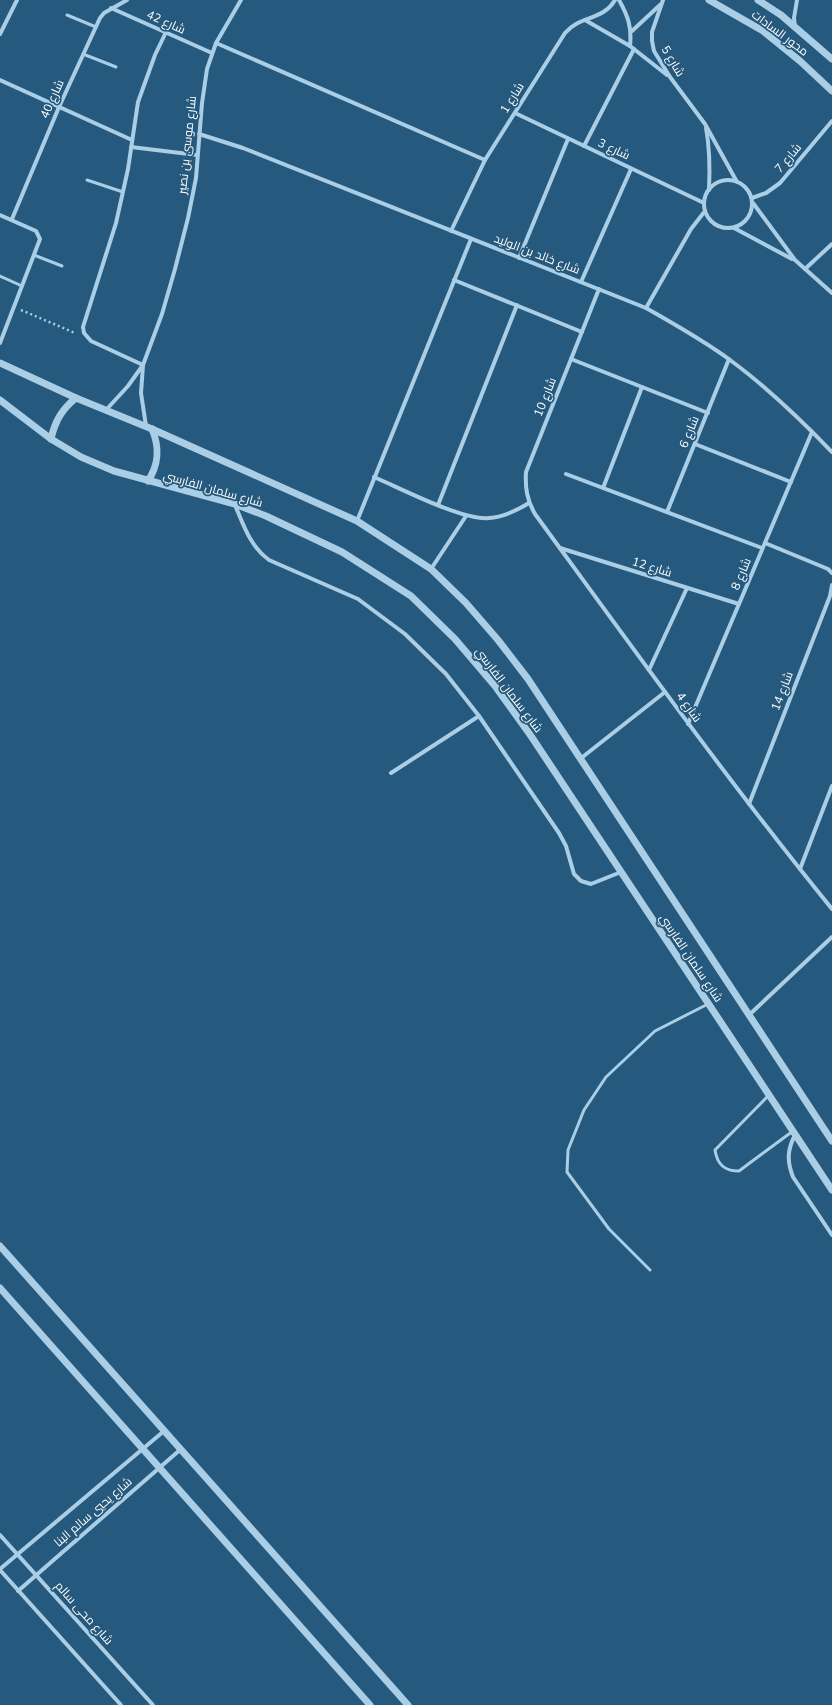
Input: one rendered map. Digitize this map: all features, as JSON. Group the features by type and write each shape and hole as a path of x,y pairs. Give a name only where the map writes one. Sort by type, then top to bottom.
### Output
{"street":[{"path":"0,34 17,0"},
{"name":"شارع 40","path":"12,220 59,107 96,27 104,12 126,0"},
{"name":"شارع موسى بن نصير","path":"106,410 128,386 143,365 162,314 183,239 196,178 204,84 216,43 241,0"},
{"name":"شارع 1","path":"451,231 485,160 565,33 570,27 604,12 612,6 615,0"},
{"path":"619,0 632,31 630,46"},
{"name":"محور السادات","path":"709,0 763,31 832,91"},
{"name":"محور السادات","path":"758,0 781,15 832,59"},
{"path":"795,27 794,18 797,0"},
{"path":"632,31 663,2"},
{"name":"شارع 5","path":"663,2 652,32 654,51 670,77 706,124 737,182"},
{"name":"شارع 42","path":"111,8 212,53"},
{"path":"585,20 630,46 670,77"},
{"path":"143,365 91,341 84,333 84,321 108,254 123,192 138,102 146,78 166,32"},
{"path":"216,43 485,160"},
{"path":"584,146 634,49"},
{"path":"0,80 132,140"},
{"name":"شارع 3","path":"515,113 704,203"},
{"name":"شارع 7","path":"752,200 766,193 780,183 832,121"},
{"name":"شارع 5","path":"706,124 709,146 709,190"},
{"name":"شارع خالد بن الوليد","path":"199,134 243,148 646,308 691,334 729,359 762,385 832,452"},
{"path":"519,258 568,139"},
{"path":"131,147 197,155"},
{"path":"581,282 631,169"},
{"path":"795,260 734,228 723,228 714,224 707,216 704,203 709,190 714,184 730,180 737,182 749,191 752,200 795,260 832,293"},
{"path":"734,228 746,221 752,210 752,200"},
{"path":"646,308 691,229 705,211"},
{"path":"0,215 32,228 39,235 40,239 15,308 0,343"},
{"path":"357,521 471,239"},
{"path":"805,269 832,244"},
{"path":"454,280 582,332"},
{"name":"شارع 10","path":"535,514 529,503 525,488 526,472 599,289"},
{"path":"438,504 517,305"},
{"path":"571,359 708,413"},
{"name":"شارع 6","path":"667,512 729,359"},
{"name":"شارع سلمان الفارسي","path":"0,363 76,398 149,427 357,521 430,569 466,603 498,640 528,679 579,759 832,1141"},
{"name":"شارع موسى بن نصير","path":"143,365 141,393 149,427"},
{"path":"603,488 642,387"},
{"path":"51,439 53,429 59,415 68,404 76,398"},
{"name":"شارع سلمان الفارسي","path":"0,400 51,439 81,457 108,468 148,481 235,504 266,516 342,552 411,596 455,639 495,686 531,736 832,1190"},
{"path":"148,481 158,462 159,450 157,439 149,427"},
{"name":"شارع 8","path":"688,724 812,432"},
{"path":"695,444 791,482"},
{"path":"566,474 762,548"},
{"path":"374,477 466,516 488,518 510,514 529,503"},
{"path":"235,504 247,535 253,546 260,554 269,560 358,599 405,634 446,674 479,716 559,833 566,846 574,874 581,882 590,884 621,872"},
{"name":"شارع 4","path":"535,514 688,724 832,909"},
{"path":"430,569 466,516"},
{"path":"765,543 828,569 832,573"},
{"name":"شارع 12","path":"560,548 739,604"},
{"name":"شارع 14","path":"749,804 831,597 832,585"},
{"path":"649,670 687,588"},
{"path":"579,759 665,692"},
{"path":"391,773 479,716"},
{"path":"800,869 832,786"},
{"path":"749,1015 832,937"},
{"path":"794,1133 789,1151 790,1169 793,1178 832,1235"},
{"path":"0,1246 408,1705"},
{"path":"0,1288 370,1705"},
{"name":"شارع يحيي سالم البنا","path":"0,1570 164,1431"},
{"name":"شارع يحيي سالم البنا","path":"18,1591 181,1449"},
{"name":"شارع محى سالم","path":"0,1535 153,1705"},
{"path":"0,1570 121,1705"}],"lane":[{"path":"67,15 96,27"},
{"path":"83,54 116,67"},
{"path":"87,180 123,192"},
{"path":"34,255 62,266"},
{"path":"0,276 23,286"},
{"path":"650,1270 609,1229 567,1172 568,1150 584,1110 606,1077 655,1031 708,1004"},
{"path":"769,1095 715,1150 716,1159 726,1169 730,1171 738,1170 747,1166 794,1133"}],"path":[{"path":"15,308 87,338"}]}
